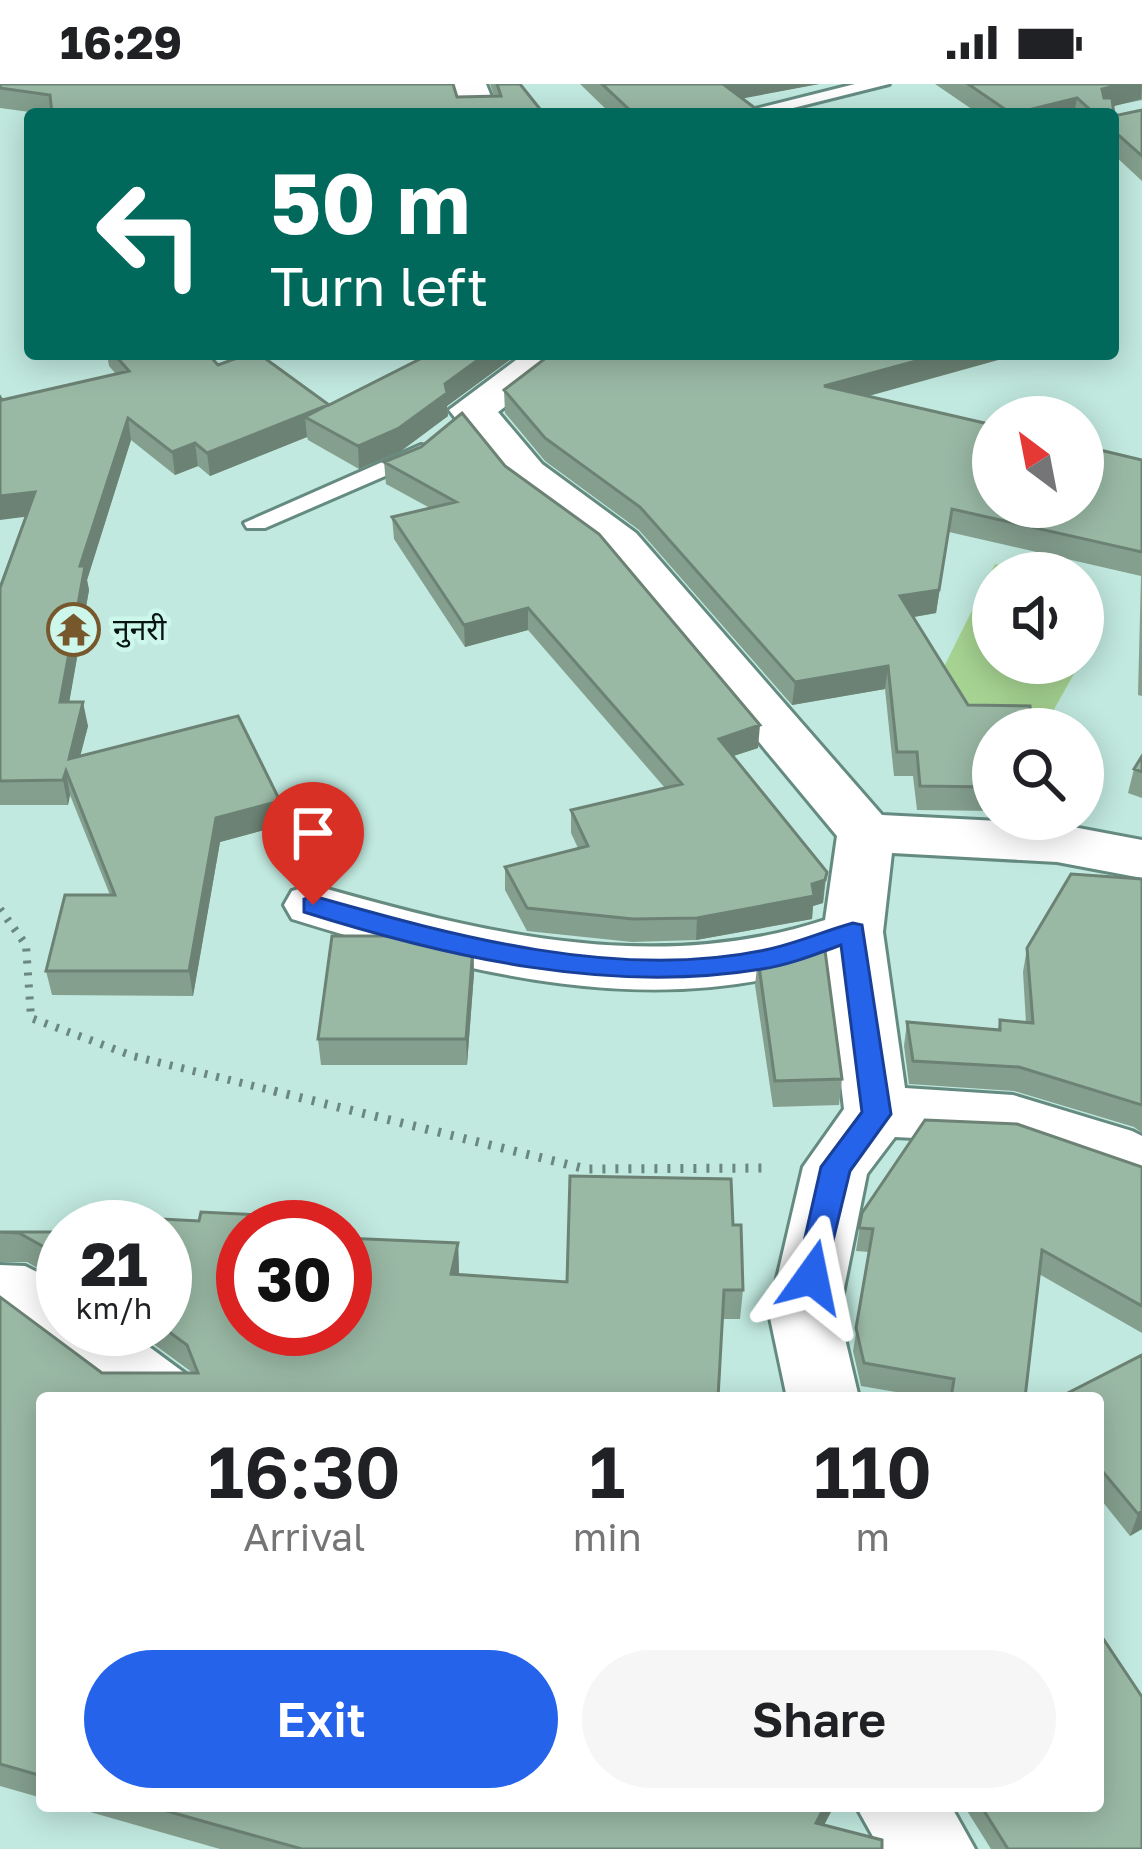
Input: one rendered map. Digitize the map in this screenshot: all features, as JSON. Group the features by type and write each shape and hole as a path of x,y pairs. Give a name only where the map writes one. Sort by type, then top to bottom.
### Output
{"street":[{"path":"545,360 457,423 619,543 866,833 1057,843 1142,859"},
{"path":"822,1392 804,1313 836,1167 877,1114 853,932 866,833"},
{"path":"313,905 391,929 579,965 678,969 766,959 853,932"},
{"path":"877,1114 943,1109 1042,1121 1142,1164"},
{"path":"0,1293 25,1294 36,1302"},
{"path":"108,1356 157,1392"}],"lane":[{"path":"771,108 880,84"},
{"path":"256,523 411,460 457,423"}],"path":[{"path":"0,909 26,945 31,1018 133,1056 586,1168 836,1167"}],"green space":[{"path":"972,610 972,684 1068,684 1055,708 972,710 928,699"}],"building":[{"path":"0,84 453,84 457,97 501,96 497,84 520,84 539,108 51,108 50,95 0,88"},
{"path":"602,84 723,84 755,108 628,108"},
{"path":"968,84 1122,84 1102,89 1104,98 1112,98 1113,108 1088,108 1077,98 1036,108 1003,108"},
{"path":"1142,110 1142,156 1119,135 1119,115"},
{"path":"119,360 213,360 218,365 267,360 329,405 418,360 478,360 445,384 447,393 399,428 358,446 305,417 328,405 207,453 195,443 172,452 128,418 80,566 85,566 60,702 83,702 69,759 238,716 280,801 216,818 189,971 46,971 65,895 115,895 66,771 63,780 0,781 0,588 35,492 0,496 0,397 129,371"},
{"path":"543,360 920,360 824,386 972,420 972,514 952,509 939,590 900,596 968,705 1030,708 972,708 972,787 920,786 917,752 897,752 888,666 795,682 640,507 545,438 504,390"},
{"path":"462,413 505,466 599,534 760,725 719,739 827,872 825,880 812,884 814,896 697,918 633,919 527,908 505,867 588,846 571,810 682,784 528,608 464,625 392,517 456,502 384,462 421,447"},
{"path":"1104,451 1142,460 1142,552 1036,528 1104,528"},
{"path":"1071,874 1142,879 1142,1105 1019,1067 913,1061 907,1022 1000,1030 1000,1020 1033,1023 1027,948"},
{"path":"332,936 427,936 473,947 466,1039 318,1039"},
{"path":"824,943 842,1079 775,1081 758,959"},
{"path":"925,1120 1017,1124 1142,1167 1142,1306 1042,1250 1026,1392 952,1392 954,1379 864,1363 856,1328 873,1229 859,1228 862,1213"},
{"path":"570,1176 731,1179 733,1225 741,1225 743,1290 724,1290 718,1392 36,1392 36,1774 0,1764 0,1297 36,1324 36,1356 79,1356 102,1373 198,1373 191,1356 192,1221 199,1221 201,1212 216,1213 216,1356 372,1356 372,1239 458,1243 451,1274 567,1282"},
{"path":"0,1232 36,1232 36,1243 19,1233"},
{"path":"1142,1355 1142,1511 1138,1514 1104,1473 1104,1392 1070,1392"},
{"path":"1104,1640 1142,1697 1142,1849 1008,1849 985,1812 1104,1812"},
{"path":"170,1812 822,1812 816,1823 882,1840 882,1849 302,1849"}],"place":[{"name":"नुनरी","path":"74,630"}],"route":[{"path":"313,905 391,929 579,965 678,969 766,959 853,932 877,1114 836,1167 812,1277"}]}
